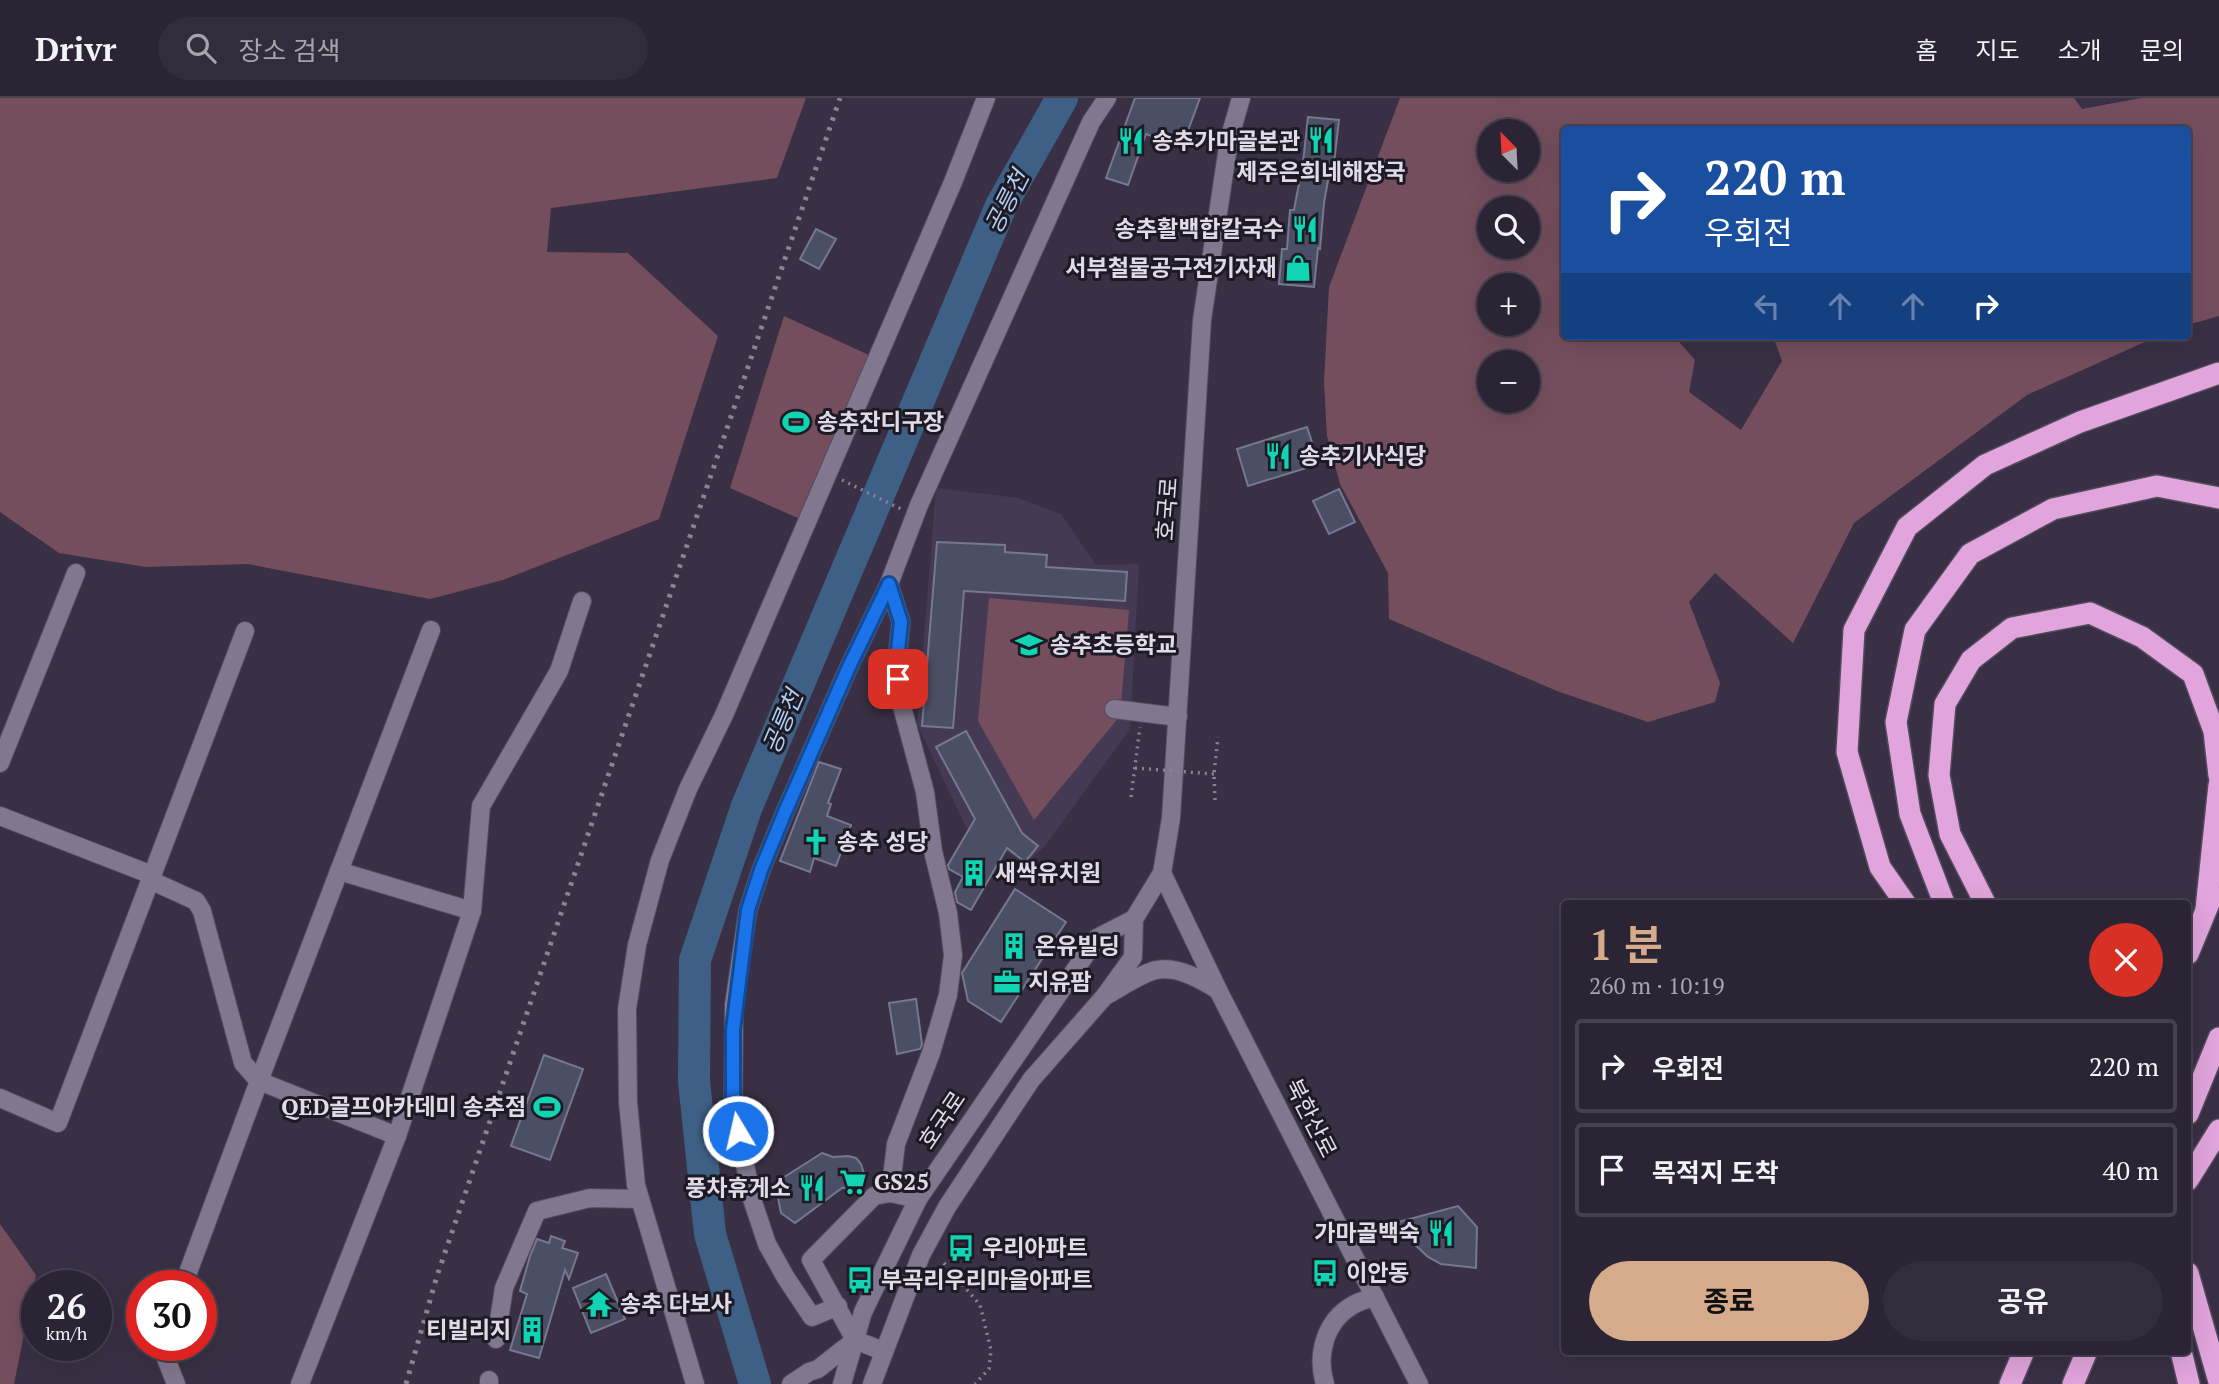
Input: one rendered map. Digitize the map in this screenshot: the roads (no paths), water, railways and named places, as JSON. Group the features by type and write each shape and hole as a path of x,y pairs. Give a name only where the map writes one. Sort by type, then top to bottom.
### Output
{"highway":[{"path":"1903,900 1880,867 1847,752 1854,630 1907,527 1984,465 2080,422 2219,373"},
{"path":"1943,900 1910,814 1896,722 1915,630 1970,554 2053,509 2157,486 2219,498"},
{"path":"1983,900 1950,834 1939,775 1945,704 1971,660 2012,628 2091,612 2142,637 2193,674 2214,731 2219,776"},
{"path":"2206,909 2219,785"},
{"path":"2191,946 2219,878"},
{"path":"2191,1106 2219,1038"},
{"path":"2191,1175 2214,1138"},
{"path":"2191,1284 2219,1382"},
{"path":"2010,1384 2022,1355"},
{"path":"2073,1384 2085,1355"},
{"path":"2182,1355 2189,1384"}],"street":[{"path":"695,1384 636,1185 628,1102 627,1009 637,945 660,860 953,182 986,98"},
{"path":"838,1306 813,1317 786,1278 768,1244 752,1199 733,1105 734,1005 748,910 761,870 843,680 889,584 919,505 1091,122 1107,98"},
{"name":"호국로","path":"872,1384 921,1255 947,1207 1031,1080 1104,997 1133,957 1134,919 1162,873 1171,818 1202,320 1229,140 1241,98"},
{"path":"0,763 76,573"},
{"path":"889,584 901,622 897,660 900,699 925,792 933,851 948,914 953,955 945,1006 931,1053 897,1143 890,1193"},
{"path":"300,1384 397,1136 472,911 481,806 559,671 582,601"},
{"path":"189,1270 431,630"},
{"path":"0,1098 58,1123 245,631"},
{"path":"1114,709 1178,717"},
{"path":"0,816 151,878 196,901 202,911 243,1063 259,1081 397,1136"},
{"path":"339,871 472,911"},
{"name":"북한산로","path":"1162,873 1218,990 1419,1384"},
{"name":"호국로","path":"842,1384 863,1312 918,1199 1097,938 1134,919"},
{"path":"1104,997 1155,970 1194,976 1218,990"},
{"path":"883,1351 855,1340 811,1261 874,1196 890,1193 918,1199"},
{"path":"496,1339 504,1288 537,1211 590,1198 640,1199"},
{"path":"1325,1384 1321,1370 1322,1351 1329,1328 1353,1305 1375,1297"},
{"path":"791,1384 818,1369 855,1340"},
{"path":"167,1361 176,1384"}],"waterway":[{"name":"공릉천","path":"755,1384 710,1234 694,1081 695,960 747,806 1001,206 1062,98"}],"railway":[{"path":"406,1384 437,1276 840,98"}],"place":[{"name":"제주은희네해장국","path":"1321,140"},
{"name":"송추가마골본관","path":"1131,141"},
{"name":"송추활백합칼국수","path":"1305,229"},
{"name":"서부철물공구전기자재","path":"1298,268"},
{"name":"송추잔디구장","path":"796,422"},
{"name":"송추기사식당","path":"1278,456"},
{"name":"송추초등학교","path":"1029,645"},
{"name":"송추 성당","path":"816,842"},
{"name":"새싹유치원","path":"974,873"},
{"name":"온유빌딩","path":"1014,946"},
{"name":"지유팜","path":"1007,982"},
{"name":"QED골프아카데미 송추점","path":"547,1107"},
{"name":"GS25","path":"853,1182"},
{"name":"풍차휴게소","path":"812,1188"},
{"name":"가마골백숙","path":"1441,1233"},
{"name":"우리아파트","path":"961,1248"},
{"name":"이안동","path":"1325,1273"},
{"name":"부곡리우리마을아파트","path":"860,1280"},
{"name":"송추 다보사","path":"599,1304"},
{"name":"티빌리지","path":"532,1330"}]}
